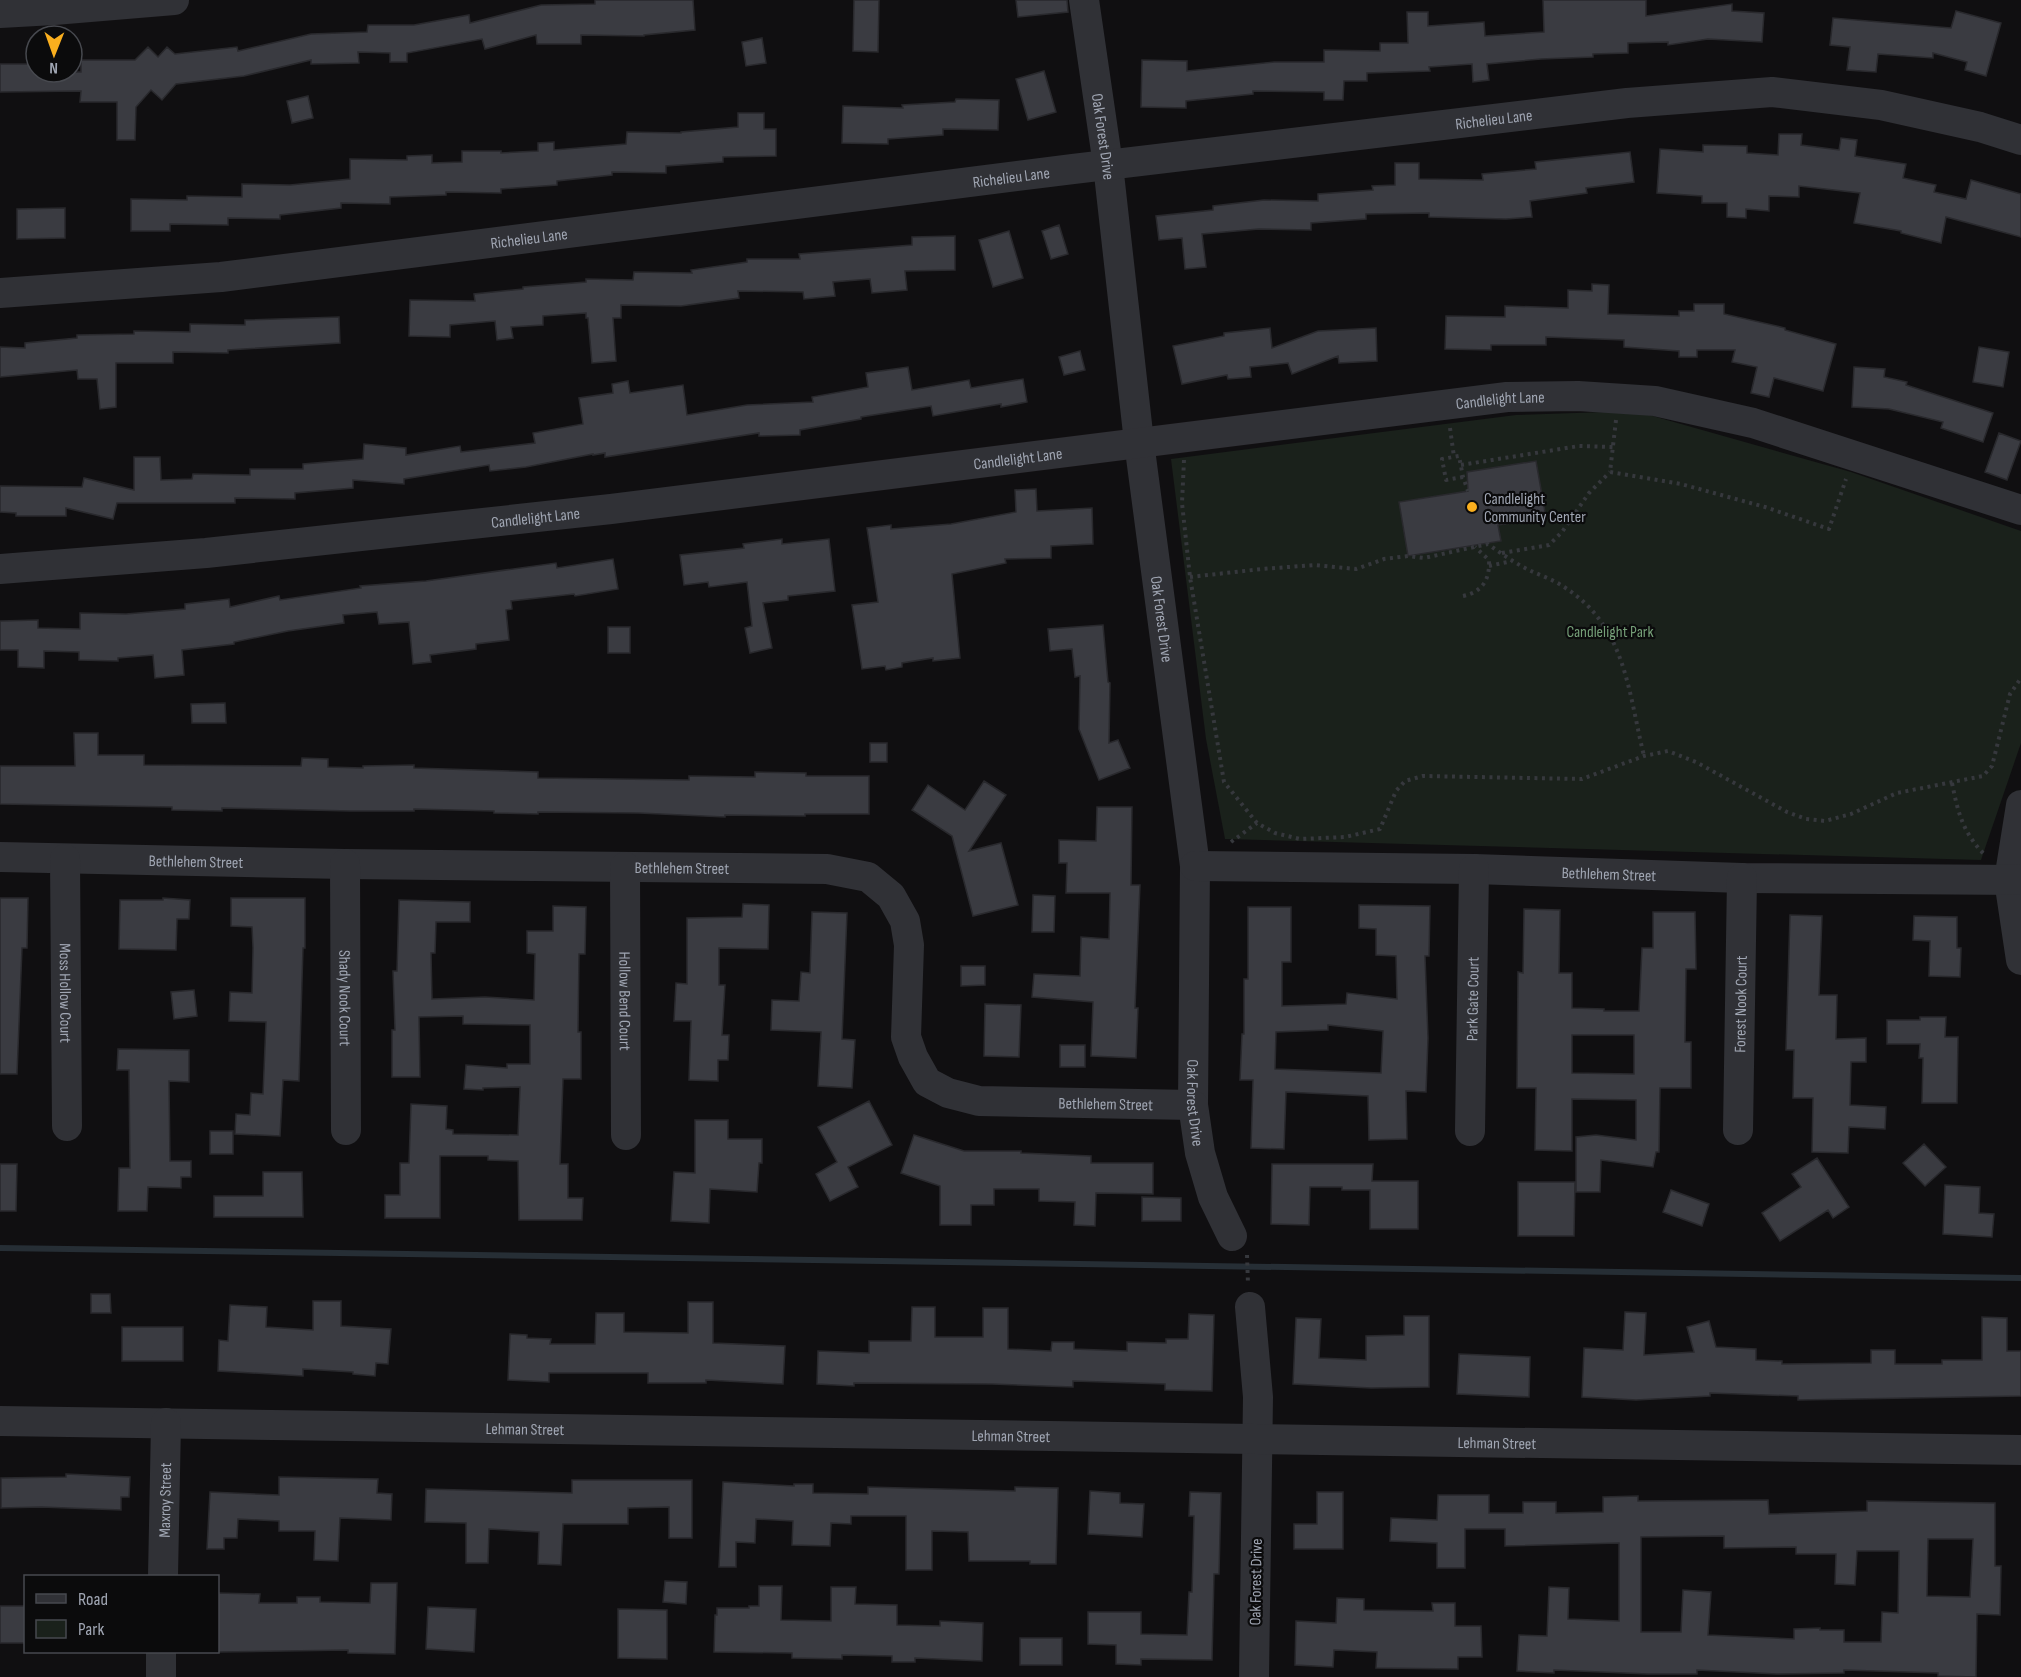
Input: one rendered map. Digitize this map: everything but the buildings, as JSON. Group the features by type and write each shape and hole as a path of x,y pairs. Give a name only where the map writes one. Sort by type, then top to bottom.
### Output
{"street":[{"path":"0,13 174,0"},
{"name":"Oak Forest Drive","path":"1084,0 1108,165 1139,442 1196,866 1193,1104 1200,1153 1213,1197 1240,1244"},
{"name":"Richelieu Lane","path":"0,292 220,277 1108,165 1627,103 1772,92 1881,105 1980,127 2021,140"},
{"name":"Candlelight Lane","path":"0,569 206,553 611,509 1507,397 1578,396 1655,401 1753,423 2021,510"},
{"path":"2021,805 2015,880 2021,960"},
{"name":"Bethlehem Street","path":"0,857 345,864 827,869 868,877 891,896 905,921 909,945 906,1037 913,1057 927,1082 948,1093 979,1101 1193,1104"},
{"name":"Moss Hollow Court","path":"65,859 67,1126"},
{"name":"Shady Nook Court","path":"345,864 346,1130"},
{"name":"Bethlehem Street","path":"1196,866 1474,868 1742,878 2015,880"},
{"name":"Hollow Bend Court","path":"625,867 626,1135"},
{"name":"Park Gate Court","path":"1470,1131 1474,868"},
{"name":"Forest Nook Court","path":"1738,1130 1742,878"},
{"name":"Oak Forest Drive","path":"1249,1296 1258,1396 1254,1677"},
{"name":"Lehman Street","path":"0,1421 2021,1450"},
{"name":"Maxroy Street","path":"163,1575 166,1423"},
{"path":"160,1677 161,1653"}],"path":[{"path":"1501,554 1549,545 1589,493 1610,472 1617,399"},
{"path":"1179,437 1185,463 1182,503 1190,577 1224,782 1257,823 1275,833 1300,839 1334,837 1380,829 1396,791 1405,781 1423,776 1582,779 1644,756 1668,751 1696,762 1787,812 1806,819 1825,821 1851,814 1897,793 1983,776 1992,766 2010,693 2021,678"},
{"path":"1461,465 1570,447 1613,447"},
{"path":"1463,477 1446,480 1442,459 1460,456 1468,491"},
{"path":"1610,472 1681,484 1765,507 1829,529 1847,476"},
{"path":"1190,577 1315,565 1356,569 1384,559 1408,556 1424,558 1488,544 1529,570 1563,586 1591,606 1611,634 1626,671 1644,756"},
{"path":"1463,596 1475,593 1482,587 1490,572 1489,560 1475,547"},
{"path":"1490,566 1513,561"},
{"path":"1952,783 1959,816 1973,843 2015,880"},
{"path":"1240,1244 1249,1296"}],"green space":[{"name":"Candlelight Park","path":"1635,411 1851,472 2021,531 2021,743 1981,860 1225,839 1206,739 1171,459 1516,415"}],"waterway":[{"path":"0,1248 2021,1278"}],"place":[{"name":"Candlelight Community Center","path":"1472,507"}]}
